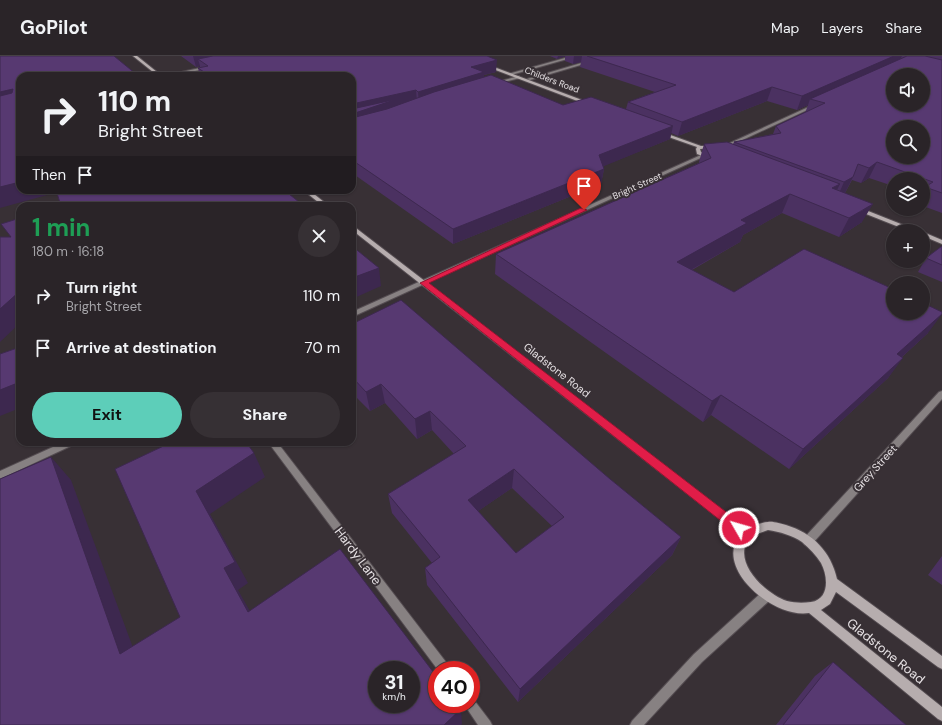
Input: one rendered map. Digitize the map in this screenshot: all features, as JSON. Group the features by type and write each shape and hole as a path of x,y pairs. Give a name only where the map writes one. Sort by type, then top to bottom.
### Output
{"street":[{"path":"135,56 155,72"},
{"path":"509,74 576,56"},
{"path":"529,80 609,56"},
{"name":"Childers Road","path":"480,62 595,106"},
{"path":"185,72 215,66"},
{"path":"491,85 519,77"},
{"path":"720,148 820,103"},
{"path":"653,129 700,147 709,146 720,148 726,153"},
{"path":"700,147 697,151 703,156 719,158"},
{"name":"Bright Street","path":"356,313 703,156"},
{"path":"311,194 321,202"},
{"path":"850,206 896,224"},
{"name":"Gladstone Road","path":"356,229 746,534"},
{"path":"930,237 942,242"},
{"name":"Grey Street","path":"808,540 942,394"},
{"path":"0,475 63,446"},
{"name":"Hardy Lane","path":"275,446 438,661"},
{"path":"768,526 784,529 808,540 823,556 831,570 833,583 830,594 821,604 812,608 799,609 782,605 765,597 748,580 740,564 738,553 740,542 746,534 758,528 768,526"},
{"name":"Gladstone Road","path":"833,583 942,663"},
{"path":"636,725 698,658 765,597"},
{"name":"Gladstone Road","path":"812,608 942,716"},
{"path":"477,713 486,725"}],"building":[{"path":"0,56 114,56 134,72 16,72 16,183 0,187 0,96 12,93 13,89 0,92"},
{"path":"213,56 487,56 497,60 471,67 484,72 418,92 416,90 356,103 356,72 204,72 198,68 208,66 198,59"},
{"path":"587,56 894,56 802,96 772,87 682,122 628,102 676,85"},
{"path":"907,56 925,56 942,60 942,193 930,189 930,184 933,182 930,181 930,172 905,172 877,162 869,168 858,164 853,177 844,182 734,142 781,133 776,126 825,103 810,99"},
{"path":"491,75 563,105 591,97 673,126 599,155 604,169 453,229 356,163 356,117 387,109 434,92"},
{"path":"397,99 356,113 356,108"},
{"path":"727,142 840,184 832,188 873,204 849,218 790,194 741,220 747,223 677,262 734,292 804,249 886,286 886,320 930,320 930,306 942,312 942,314 897,354 903,358 803,449 721,395 712,401 496,254 711,158 704,144"},
{"path":"57,194 289,194 299,202 60,202"},
{"path":"16,219 16,295 0,309 0,237 11,237 1,224"},
{"path":"942,246 942,265 930,260 930,255"},
{"path":"356,249 379,268 356,277"},
{"path":"401,300 610,479 681,537 520,689 425,568 440,557 388,494 466,446 430,411 415,419 381,384 366,392 356,381 356,322","holes":["514,469 564,517 516,553 468,500"]},
{"path":"16,348 16,384 0,390 0,354"},
{"path":"164,446 249,446 254,453 196,491 235,562 224,568 248,612 340,549 428,665 428,713 457,713 444,725 0,725 0,479 51,457 120,654 180,617 115,469"},
{"path":"833,662 906,725 783,725"}],"route":[{"path":"584,210 424,283 739,528"}]}
